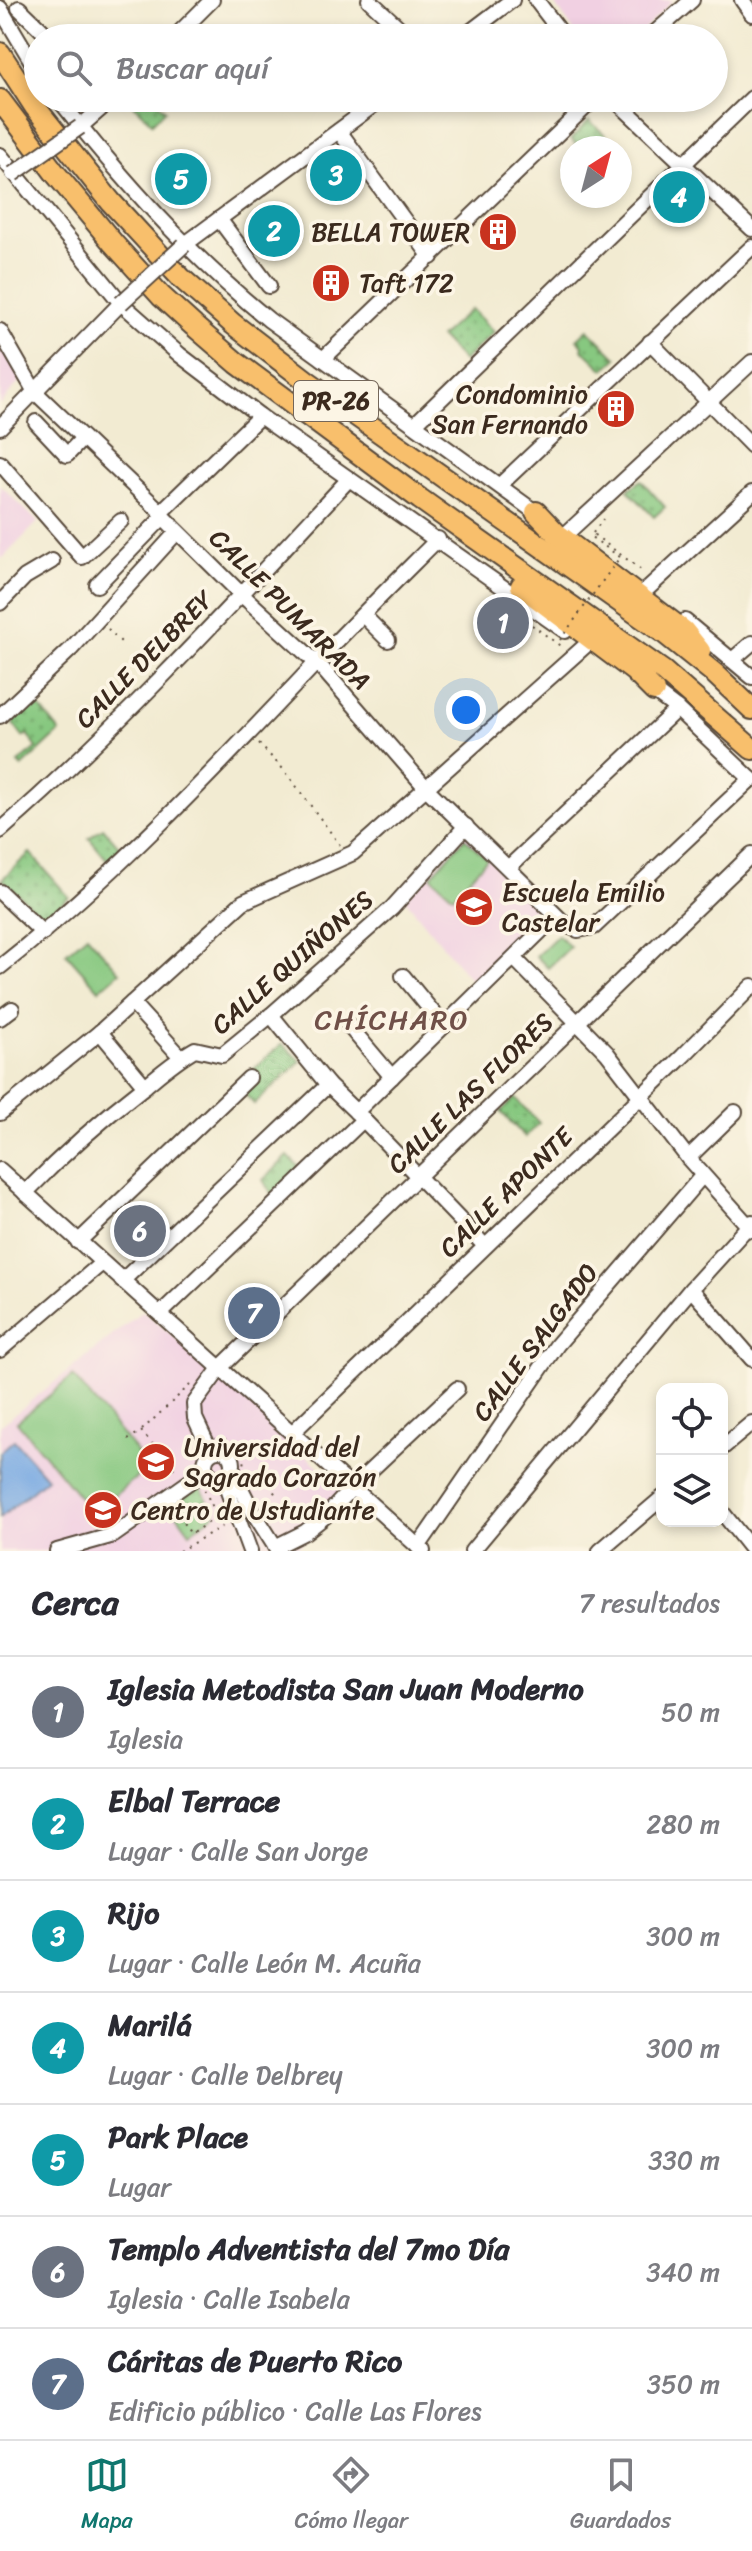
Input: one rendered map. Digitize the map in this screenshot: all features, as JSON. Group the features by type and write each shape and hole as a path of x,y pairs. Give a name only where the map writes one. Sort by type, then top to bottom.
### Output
{"highway":[{"name":"PR-26","path":"0,53 24,90"},
{"name":"PR-26","path":"0,100 113,243 161,296 237,363 497,554 663,671 752,749"},
{"name":"PR-26","path":"39,112 111,202 181,278 267,352 664,633 752,709"},
{"path":"536,512 556,533 684,631 730,688"},
{"path":"497,554 525,591 634,671 654,691"}],"street":[{"path":"188,24 212,0"},
{"path":"369,0 395,24"},
{"path":"480,24 512,0"},
{"path":"536,0 554,24"},
{"path":"665,24 692,0"},
{"path":"742,0 752,14"},
{"path":"0,8 24,48"},
{"path":"19,8 36,24"},
{"path":"415,424 752,98"},
{"path":"69,112 133,190 184,245 237,294 646,590 752,677"},
{"path":"7,176 80,127 97,112"},
{"path":"0,427 121,303 184,245 364,112"},
{"path":"323,359 581,112"},
{"path":"628,112 752,229"},
{"path":"339,131 431,257"},
{"path":"0,155 7,176 121,303 180,355 260,416 438,539 585,646 654,691 751,779 594,927 578,930 556,916 392,1077 360,1116 160,1314"},
{"path":"219,219 269,286"},
{"path":"500,485 752,247"},
{"name":"CALLE PUMARADA","path":"0,331 35,392 241,594 321,667 427,789 556,916"},
{"path":"650,342 752,446"},
{"path":"566,534 752,362"},
{"path":"97,585 162,514 260,416"},
{"path":"36,422 67,455 83,438"},
{"path":"0,463 82,557 121,521"},
{"name":"CALLE DELBREY","path":"0,831 60,779 349,479"},
{"path":"646,590 752,493"},
{"path":"0,716 71,649 177,532"},
{"path":"0,967 139,847 438,539"},
{"path":"0,603 25,577 52,561"},
{"path":"363,615 388,640"},
{"path":"732,660 752,643"},
{"path":"0,1113 100,1032 243,902 349,855 585,646"},
{"path":"509,867 677,709"},
{"name":"CALLE QUIÑONES","path":"181,1057 195,1049 222,1055 392,908 466,826"},
{"name":"CALLE LAS FLORES","path":"211,1452 195,1418 194,1404 221,1367 752,854"},
{"path":"0,892 43,933"},
{"path":"472,1551 691,1289 751,1226 702,1176 607,1053 515,959"},
{"path":"403,976 444,1026"},
{"name":"CALLE APONTE","path":"293,1432 752,986"},
{"path":"25,1193 108,1113 181,1057 132,1003"},
{"path":"271,1015 328,1085 485,1246"},
{"path":"349,1026 392,1077"},
{"path":"100,1032 145,1086"},
{"path":"78,1242 249,1078"},
{"path":"122,1281 328,1085"},
{"path":"688,1158 735,1112"},
{"path":"0,1170 421,1549"},
{"name":"CALLE SALGADO","path":"421,1549 557,1345 702,1176"},
{"path":"0,1350 102,1263"},
{"path":"691,1289 752,1359"},
{"path":"227,1474 276,1549 305,1532 340,1503 457,1389"},
{"path":"728,1443 752,1423"},
{"path":"220,1450 230,1455 233,1465 227,1474 212,1476 206,1470 205,1462 211,1452 220,1450"},
{"path":"57,1551 114,1535 206,1470"},
{"path":"227,1474 250,1551"},
{"path":"600,1551 656,1503"},
{"path":"728,1520 748,1546"}],"path":[{"path":"560,640 620,557 591,537 604,518 602,516 597,523"},
{"path":"593,534 644,572"},
{"path":"98,620 124,645"},
{"path":"532,625 564,648"},
{"path":"250,734 285,771 349,855"},
{"path":"128,1440 192,1383"},
{"path":"141,1431 180,1475"},
{"path":"179,1551 223,1526 202,1485"},
{"path":"261,1505 279,1488"},
{"path":"169,1504 191,1534 217,1516"},
{"path":"99,1512 107,1522 115,1521"}],"shaded area":[{"path":"552,0 673,0 650,24 569,24"},
{"path":"0,343 18,371 20,381 0,405"},
{"path":"0,485 38,522 2,559 0,557"},
{"name":"Escuela Emilio Castelar","path":"467,833 535,902 539,911 539,921 532,929 474,984 405,899"},
{"name":"Universidad del Sagrado Corazón","path":"143,1311 223,1378 351,1497 298,1547 300,1551 0,1551 0,1426"}],"green space":[{"path":"141,112 163,112 152,123"},
{"path":"589,120 606,136 574,136"},
{"path":"471,309 494,332 463,361 440,337"},
{"path":"588,329 617,358 604,370 582,349 583,345 577,339"},
{"path":"641,480 665,507 654,517 628,490"},
{"path":"33,699 60,732 22,767 18,763 37,748 27,734 23,737 13,724 13,719"},
{"path":"103,828 123,851 109,862 89,838"},
{"path":"465,838 487,859 453,896 431,876"},
{"path":"30,853 69,897 44,918 2,879"},
{"path":"87,935 120,972 99,990 66,953"},
{"path":"558,935 570,947 548,968 536,956"},
{"path":"282,1044 301,1061 254,1104 243,1092 258,1078 252,1070"},
{"path":"515,1098 539,1123 525,1137 501,1112"},
{"path":"288,1156 303,1171 273,1197 263,1180"},
{"path":"73,1376 149,1467 93,1513 17,1422"},
{"path":"200,1486 215,1514 190,1532 171,1506"}],"water":[{"path":"14,1440 47,1478 0,1518 0,1452"}],"place":[{"name":"Rijo","path":"336,175"},
{"name":"Park Place","path":"181,179"},
{"name":"Marilá","path":"679,197"},
{"name":"Elbal Terrace","path":"274,231"},
{"name":"BELLA TOWER","path":"498,232"},
{"name":"Taft 172","path":"331,283"},
{"name":"Condominio San Fernando","path":"616,409"},
{"name":"Iglesia Metodista San Juan Moderno","path":"503,623"},
{"name":"Escuela Emilio Castelar","path":"474,907"},
{"name":"Templo Adventista del 7mo Día","path":"140,1231"},
{"name":"Cáritas de Puerto Rico","path":"254,1313"},
{"name":"Universidad del Sagrado Corazón","path":"156,1462"},
{"name":"Centro de Ustudiante","path":"103,1510"}],"district":[{"name":"CHÍCHARO","path":"392,1019"}]}
